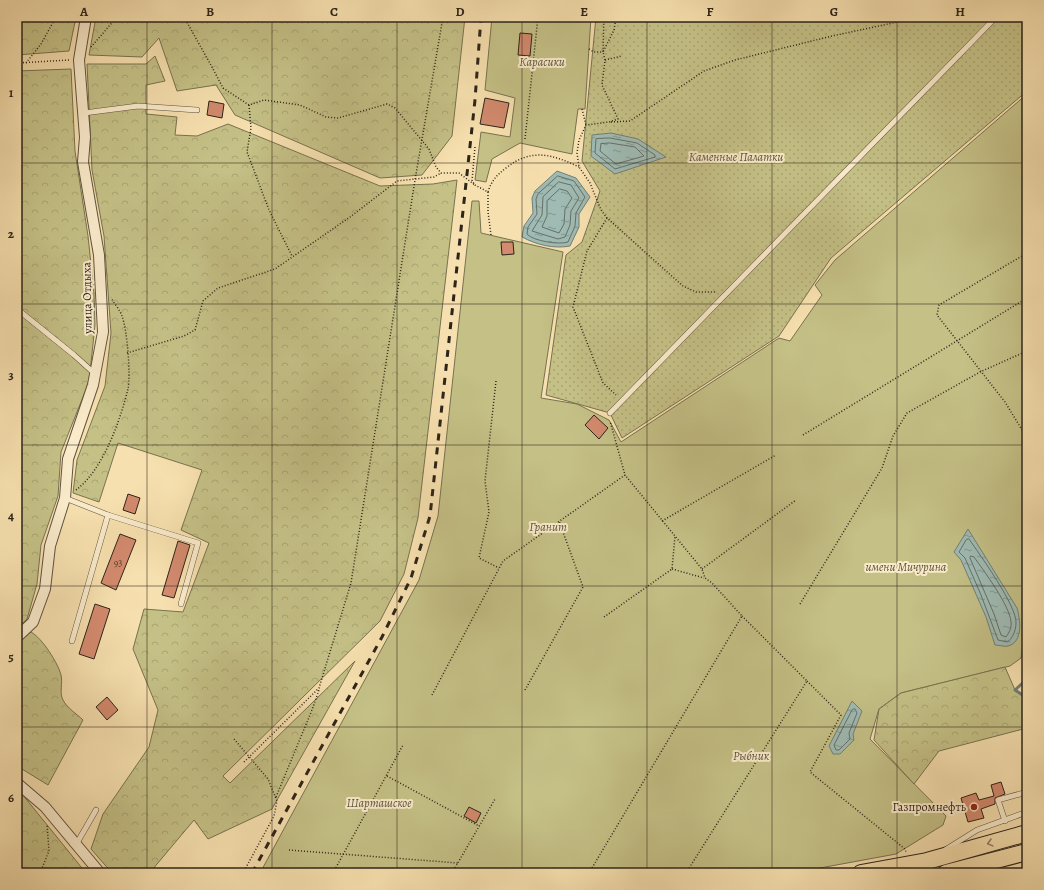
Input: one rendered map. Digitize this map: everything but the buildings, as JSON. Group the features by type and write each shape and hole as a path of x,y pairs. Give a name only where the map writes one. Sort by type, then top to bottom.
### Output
{"main road":[{"path":"860,873 927,861 1027,833"},
{"path":"946,873 1027,852"}],"street":[{"name":"улица Отдыха","path":"17,636 33,622 45,589 50,546 65,498 68,459 93,385 94,373 103,332 101,282 96,233 84,162 84,113 79,60 86,17"},
{"path":"17,783 45,807 77,843 100,873"}],"lane":[{"path":"610,413 996,17"},
{"path":"84,113 138,106 197,110"},
{"path":"17,309 94,373"},
{"path":"65,498 108,515 198,543 181,604"},
{"path":"72,641 108,515"},
{"path":"1004,821 998,800 1027,792"},
{"path":"77,843 96,810"},
{"path":"927,861 977,830 1027,812"}],"path":[{"path":"26,63 41,44 56,17"},
{"path":"17,64 79,60 117,17"},
{"path":"184,17 223,88 249,104 264,100 300,104 326,117 338,118 387,104 395,108 429,149 436,167 441,172"},
{"path":"276,797 312,710 351,583 415,180 443,17"},
{"path":"525,139 538,17"},
{"path":"604,17 603,52 605,60 602,85 618,119 609,122"},
{"path":"603,52 614,30 616,17"},
{"path":"586,125 630,121 704,71 735,60 832,36 921,17"},
{"path":"589,49 594,52 603,52"},
{"path":"605,60 622,56"},
{"path":"249,104 251,128 247,152 269,210 292,256"},
{"path":"582,109 586,125 577,152 579,167 590,183 594,196 607,218 683,286 696,292 728,292"},
{"path":"475,147 472,181 475,185"},
{"path":"491,235 488,212 488,192 493,179 521,157 532,155 559,158 579,167"},
{"path":"127,353 184,336 195,330 203,302 218,288 275,269 350,217 397,182 434,177 441,172 459,173 475,185 488,192"},
{"path":"607,218 587,251 573,307 603,383 621,401"},
{"path":"1027,253 939,305 937,315 980,372 1005,402 1027,438"},
{"path":"65,498 84,484 101,461 116,424 128,387 127,353 122,316 101,282"},
{"path":"803,435 1027,298"},
{"path":"800,604 882,468 893,436 907,413 980,372 1027,351"},
{"path":"496,381 484,481 489,512 479,558 499,568"},
{"path":"610,413 609,420 625,475 702,569 705,578"},
{"path":"662,521 776,455"},
{"path":"432,695 503,561 625,475"},
{"path":"702,569 796,500"},
{"path":"525,690 583,587 559,521"},
{"path":"604,617 672,569 675,536"},
{"path":"672,569 705,578 712,583 742,616 841,716 810,772 905,849 910,864"},
{"path":"588,873 742,616"},
{"path":"686,873 807,681"},
{"path":"244,762 319,688"},
{"path":"234,738 268,779 277,801 274,816 243,873"},
{"path":"333,873 345,854 403,745"},
{"path":"387,776 480,826"},
{"path":"452,873 495,799"},
{"path":"40,873 49,851 45,807"},
{"path":"289,850 458,863"}],"green space":[{"path":"17,17 76,17 69,51 17,55"},
{"path":"96,17 465,17 452,136 422,175 380,178 235,115 216,85 177,91 159,38 142,57 89,55"},
{"name":"Карасики","path":"492,17 591,17 585,109 578,109 572,154 520,143 492,159 486,182 475,180 481,132 510,137 515,98 485,90"},
{"name":"Каменные Палатки","path":"596,17 1027,17 1027,91 831,258 779,336 622,438 610,413 546,395 566,255 582,242 600,191 582,161"},
{"path":"155,56 165,81 146,85 146,114 177,117 175,135 197,136 228,124 380,186 433,184 457,180 418,518 404,574 380,621 223,776 230,783 355,661 272,809 208,839 194,820 152,870 152,873 112,873 91,849 103,814 149,747 158,710 133,649 144,609 183,612 209,543 181,530 202,470 118,443 99,502 73,493 77,460 105,386 111,333 104,236 92,170 87,64 146,64"},
{"path":"71,69 75,151 88,236 94,293 95,325 89,382 61,452 58,496 41,545 37,584 27,619 17,629 17,71"},
{"path":"1027,94 1027,611 1021,658 1010,666 901,693 879,709 870,739 946,816 943,825 896,854 793,873 260,873 419,580 438,516 472,201 479,201 481,233 563,252 541,398 577,404 609,420 621,442 779,338 790,341 822,295 815,285 835,260"},
{"path":"31,632 45,645 57,664 62,681 61,694 63,700 83,720 48,785 17,766 17,640"},
{"path":"1005,667 1015,690 1027,698 1027,728 939,751 914,784 874,740 879,709 901,693"},
{"path":"18,789 86,873 17,873"}],"water":[{"path":"611,133 638,139 666,157 615,174 591,156 592,135"},
{"path":"557,171 576,178 590,197 579,214 579,227 570,246 564,247 546,246 522,237 524,226 533,213 532,198 535,191"},
{"path":"968,529 1017,608 1020,623 1019,635 1013,644 1008,646 995,645 986,617 961,560 954,552"},
{"path":"852,701 862,711 853,734 854,740 840,754 833,754 829,746"}],"waterway":[{"path":"1027,679 1015,690 1027,698"}],"railway":[{"path":"252,873 382,637 411,578 430,516 475,100 481,17"}],"place":[{"name":"Газпромнефть","path":"974,807"}],"park label":[{"name":"Гранит","path":"548,527"},
{"name":"имени Мичурина","path":"906,567"},
{"name":"Рыбник","path":"751,756"},
{"name":"Шарташское","path":"379,803"}]}
